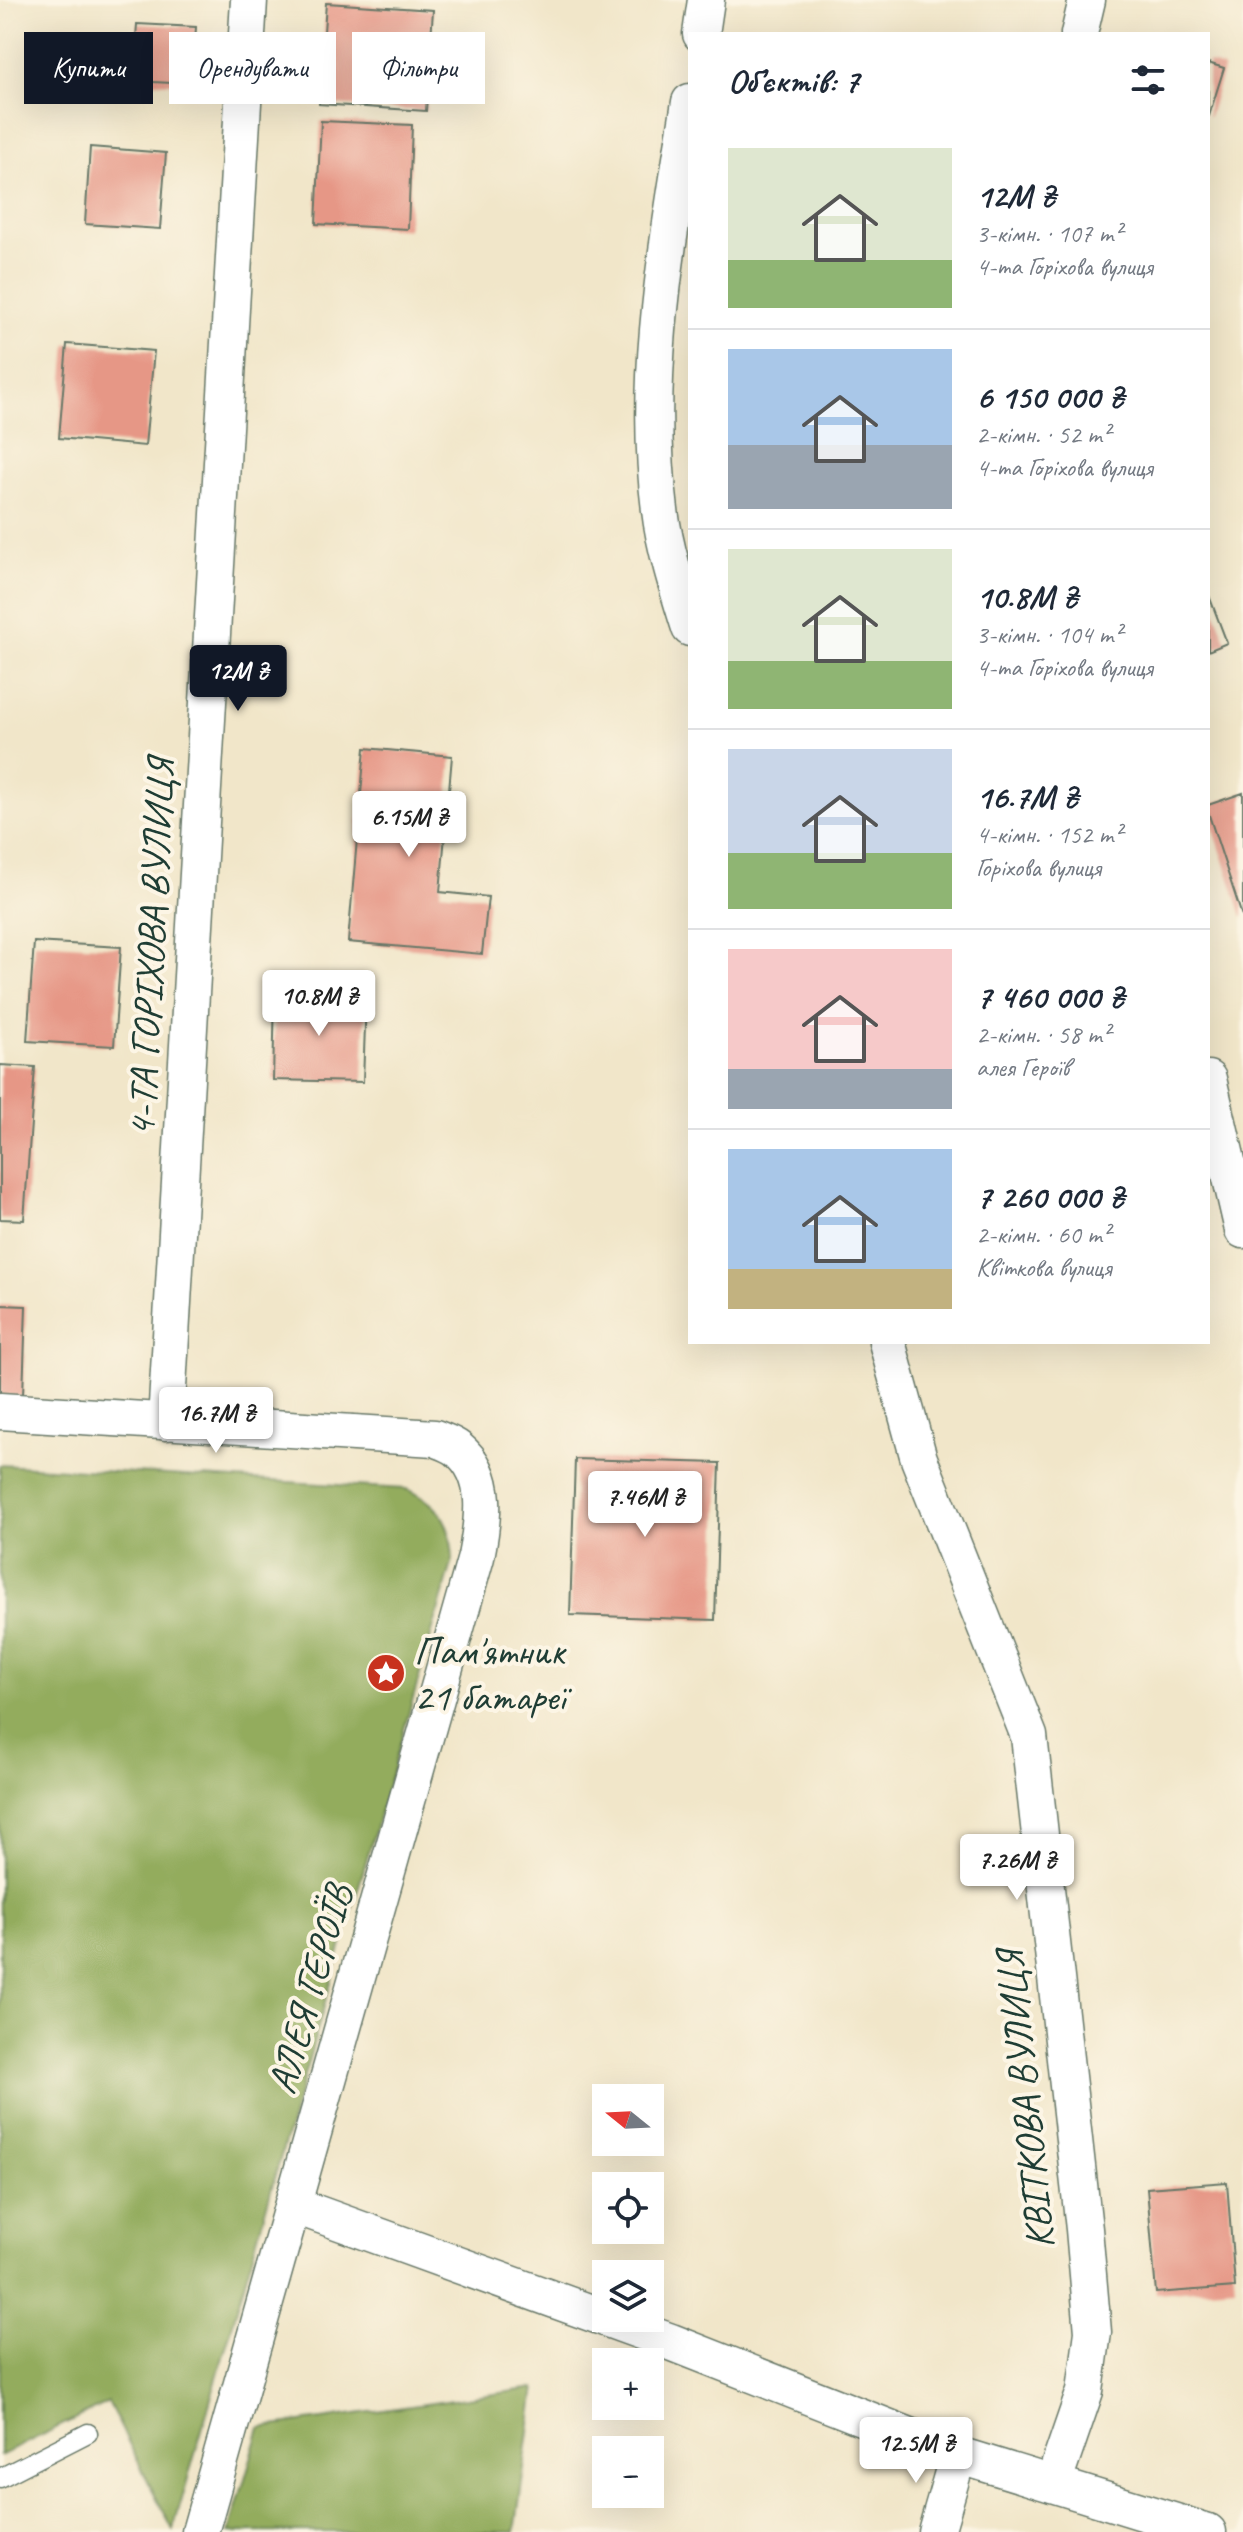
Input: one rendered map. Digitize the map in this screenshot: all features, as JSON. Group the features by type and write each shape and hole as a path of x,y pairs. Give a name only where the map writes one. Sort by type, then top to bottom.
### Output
{"street":[{"name":"4-ТА ГОРІХОВА ВУЛИЦЯ","path":"166,1422 249,0"},
{"path":"701,32 706,0"},
{"path":"1079,32 1087,0"},
{"path":"688,115 658,309 653,406 660,511 688,620"},
{"path":"1210,1088 1243,1230"},
{"name":"КВІТКОВА ВУЛИЦЯ","path":"888,1344 919,1459 1029,1736 1093,2332 1085,2391 1053,2484"},
{"path":"0,1411 166,1422"},
{"name":"АЛЕЯ ГЕРОЇВ","path":"166,1422 435,1438 458,1449 472,1468 481,1488 484,1517 476,1557 200,2532"},
{"path":"293,2205 671,2342 958,2455 1208,2532"},
{"path":"936,2532 958,2455"}],"lane":[{"path":"0,2478 88,2433"}],"green space":[{"path":"0,1465 406,1489 436,1508 447,1525 452,1547 453,1560 173,2530 108,2402 0,2456"},
{"path":"535,2388 515,2532 229,2532 260,2428"}],"building":[{"path":"326,3 433,10 431,32 352,32 352,104 426,104 426,111 319,104 336,104 336,32 324,32"},
{"path":"137,24 196,27 196,32 169,32 169,83 153,82 153,32 136,32"},
{"path":"1210,64 1224,68 1210,113"},
{"path":"321,121 412,125 408,229 316,224"},
{"path":"90,147 166,153 160,229 85,224"},
{"path":"67,344 154,351 145,446 59,438"},
{"path":"1210,598 1227,643 1210,650"},
{"path":"365,748 452,756 440,892 488,897 482,954 348,942"},
{"path":"1243,793 1243,916 1210,818 1210,804"},
{"path":"34,942 121,947 114,1046 27,1041"},
{"path":"275,995 366,997 363,1082 273,1080"},
{"path":"0,1065 35,1067 24,1220 0,1219"},
{"path":"0,1305 26,1306 23,1396 0,1395"},
{"path":"575,1459 720,1463 715,1620 570,1615"},
{"path":"1227,2182 1235,2287 1156,2293 1147,2188"}],"place":[{"name":"Пам'ятник 21 батареї","path":"386,1673"}]}
